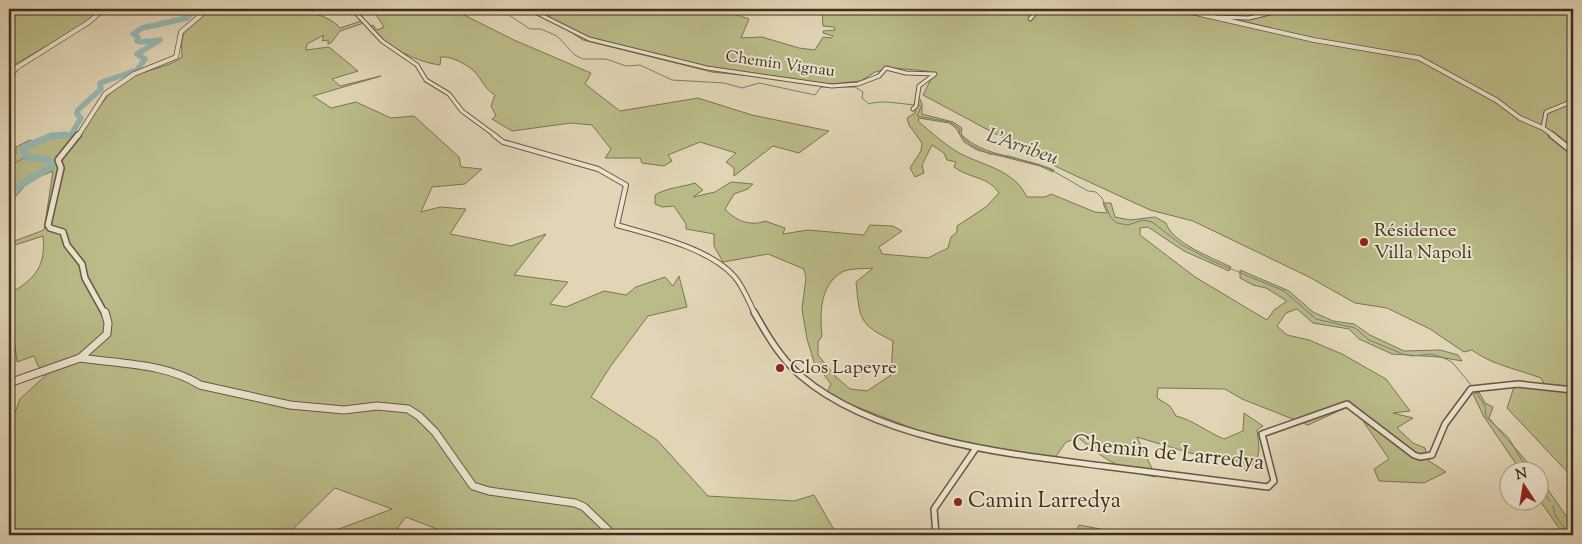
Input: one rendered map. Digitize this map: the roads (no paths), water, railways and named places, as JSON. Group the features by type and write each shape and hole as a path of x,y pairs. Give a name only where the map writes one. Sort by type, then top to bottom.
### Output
{"street":[{"path":"9,79 16,68 89,22 104,9"},
{"path":"9,383 80,358 107,334 108,323 85,278 82,264 67,245 64,232 48,226 61,168 58,160 76,139 105,94 141,70 176,57 181,32 208,9"},
{"path":"342,9 356,13 382,41 417,65 426,80 449,94 462,111 503,142 572,160 598,169 626,185 617,225 672,242 726,268 735,277 780,352 801,376 831,396 878,419 976,448 934,509 936,535"},
{"name":"Chemin Vignau","path":"529,9 603,43 707,68 832,86 858,84 879,76 886,68 906,73 934,74 935,76 919,86 915,106"},
{"path":"786,13 794,9"},
{"path":"1030,19 1039,9"},
{"path":"1178,9 1314,40 1411,56 1452,75 1525,120 1543,128 1573,152"},
{"path":"1215,17 1249,18 1287,9"},
{"path":"1543,128 1546,112 1573,101"},
{"path":"80,358 167,370 187,377 200,385 290,405 344,410 377,406 408,409 419,416 435,432 473,486 488,491 575,503 584,507 613,535"},
{"name":"Chemin de Larredya","path":"976,448 1268,487 1274,481 1262,434 1347,404 1358,409 1408,451 1420,457 1432,455 1446,424 1471,389 1518,384 1573,390"}],"waterway":[{"path":"144,9 142,11 152,12 163,9"},
{"path":"54,136 71,135 81,118 77,114 78,110 101,89 100,83 137,70 145,59 137,54 160,40 140,42 137,41 138,37 133,34 142,28 187,18 191,14 186,9"},
{"name":"L'Arribeu","path":"500,9 530,29 541,29 557,36 575,55 583,59 606,59 626,66 640,65 672,80 724,83 742,88 759,83 815,95 821,87 855,87 863,92 862,98 869,104 887,102 919,105 921,107 917,116 950,122 960,129 959,134 971,145 989,154 1009,156 1048,168 1088,191 1096,192 1102,198 1111,218 1117,223 1128,225 1143,220 1152,222 1182,245 1212,261 1284,291 1316,319 1355,328 1369,340 1403,354 1412,356 1432,354 1452,362 1472,386"},
{"path":"54,136 66,135"},
{"path":"9,201 12,198 11,191 52,166 49,160 26,157 23,148 54,136"},
{"path":"9,166 26,157"},
{"name":"L'Arribeu","path":"1476,392 1485,406 1486,417 1508,437 1523,462"},
{"name":"L'Arribeu","path":"1553,506 1555,515 1570,535"}],"place":[{"name":"Résidence Villa Napoli","path":"1364,242"},
{"name":"Clos Lapeyre","path":"780,368"},
{"name":"Camin Larredya","path":"958,502"}]}
